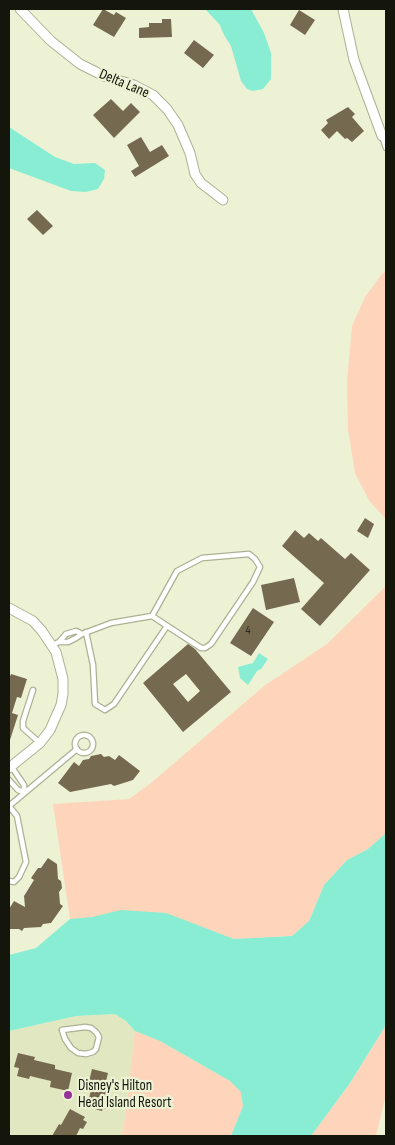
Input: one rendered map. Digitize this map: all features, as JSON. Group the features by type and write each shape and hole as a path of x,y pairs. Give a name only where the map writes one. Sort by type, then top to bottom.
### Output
{"street":[{"name":"Delta Lane","path":"20,9 51,40 80,64 104,76 134,85 153,95 167,109 178,125 190,153 195,174 201,183 223,200"},
{"path":"343,9 354,60 382,136"},
{"path":"9,608 33,621 56,644 62,671 63,694 54,723 40,743 10,767"}],"lane":[{"path":"382,136 386,148"},
{"path":"56,644 68,642 84,633 111,623 152,616 201,648 205,648 211,644 258,574 260,567 249,554 202,558 177,571 152,616"},
{"path":"84,633 93,665 95,704 105,710 114,704 167,626"},
{"path":"56,644 66,634 76,631 84,633"},
{"path":"33,690 23,721 23,728 40,743"},
{"path":"9,881 14,882 19,877 26,862 17,816 9,806 77,749"},
{"path":"10,767 24,785 24,792"},
{"path":"9,780 18,790 24,792"},
{"path":"91,1028 99,1037 99,1043 93,1052 86,1054 78,1053 71,1048 62,1030 91,1028"}],"shaded area":[{"path":"386,271 386,519 370,502 355,473 348,430 347,381 352,326 365,297"},
{"path":"386,586 386,833 368,849 347,860 324,885 309,921 292,936 234,939 166,914 70,919 53,804 129,799 151,783 264,686 327,644"},
{"name":"Disney's Hilton Head Island Resort","path":"115,1014 126,1021 135,1031 124,1126 121,1136 9,1136 9,1031 76,1016"},
{"path":"386,1025 386,1095 376,1136 311,1136 350,1083"},
{"path":"135,1031 160,1041 230,1081 242,1092 243,1106 231,1136 121,1136 124,1126"}],"water":[{"path":"205,9 251,9 264,33 271,53 271,79 263,89 253,91 247,89 241,81 231,46 220,25"},
{"path":"9,127 55,157 74,164 95,163 105,170 104,179 98,189 86,192 71,191 9,168"},
{"path":"259,653 268,659 248,685 240,678 238,667 253,663"},
{"path":"386,833 386,1025 350,1083 311,1136 231,1136 243,1106 241,1092 230,1081 160,1041 135,1031 126,1021 115,1014 76,1016 9,1031 9,955 36,948 70,919 92,917 121,910 166,913 234,939 292,936 309,921 324,885 347,860 368,849"}],"building":[{"path":"103,9 114,15 116,12 126,18 114,37 93,25"},
{"path":"299,10 315,20 305,35 290,25"},
{"path":"162,19 171,19 172,37 139,38 139,28 149,27 149,23 162,23"},
{"path":"194,40 214,55 203,68 184,53"},
{"path":"111,99 123,111 131,103 140,112 114,138 93,115"},
{"path":"348,107 355,114 352,117 364,131 352,142 347,138 345,139 337,131 329,139 321,130 328,123 326,120"},
{"path":"141,137 150,152 162,145 169,156 135,177 131,171 139,166 127,145"},
{"path":"37,210 53,226 43,235 27,219"},
{"path":"365,518 374,524 368,538 357,531"},
{"path":"295,530 304,538 309,533 318,541 321,538 345,559 351,553 370,570 320,626 301,609 324,583 282,546"},
{"path":"294,578 300,602 266,610 261,585"},
{"path":"253,608 274,622 251,656 230,643"},
{"path":"188,644 195,649 231,692 183,732 143,683","holes":["186,674 200,691 188,702 173,684"]},
{"path":"11,674 27,679 21,698 17,697 12,713 18,715 9,740 9,679"},
{"path":"101,754 104,757 109,756 115,760 119,755 140,771 133,780 114,786 111,784 70,792 58,783 74,762 79,766 83,760"},
{"path":"48,858 57,864 58,879 61,881 62,888 59,892 60,904 63,906 51,923 43,924 41,927 24,928 22,931 19,929 9,929 9,909 14,901 25,907 24,896 34,880 31,878"},
{"path":"18,1053 35,1057 34,1060 55,1065 55,1069 72,1073 68,1091 50,1087 51,1081 30,1076 29,1079 17,1076 19,1068 14,1067"},
{"path":"92,1069 108,1073 106,1081 110,1082 106,1099 109,1099 107,1109 103,1108 102,1111 87,1107 91,1090 87,1090"},
{"path":"70,1109 85,1117 83,1120 87,1122 83,1129 80,1128 76,1136 52,1136 59,1124 61,1125"}],"place":[{"name":"Disney's Hilton Head Island Resort","path":"68,1095"}]}
